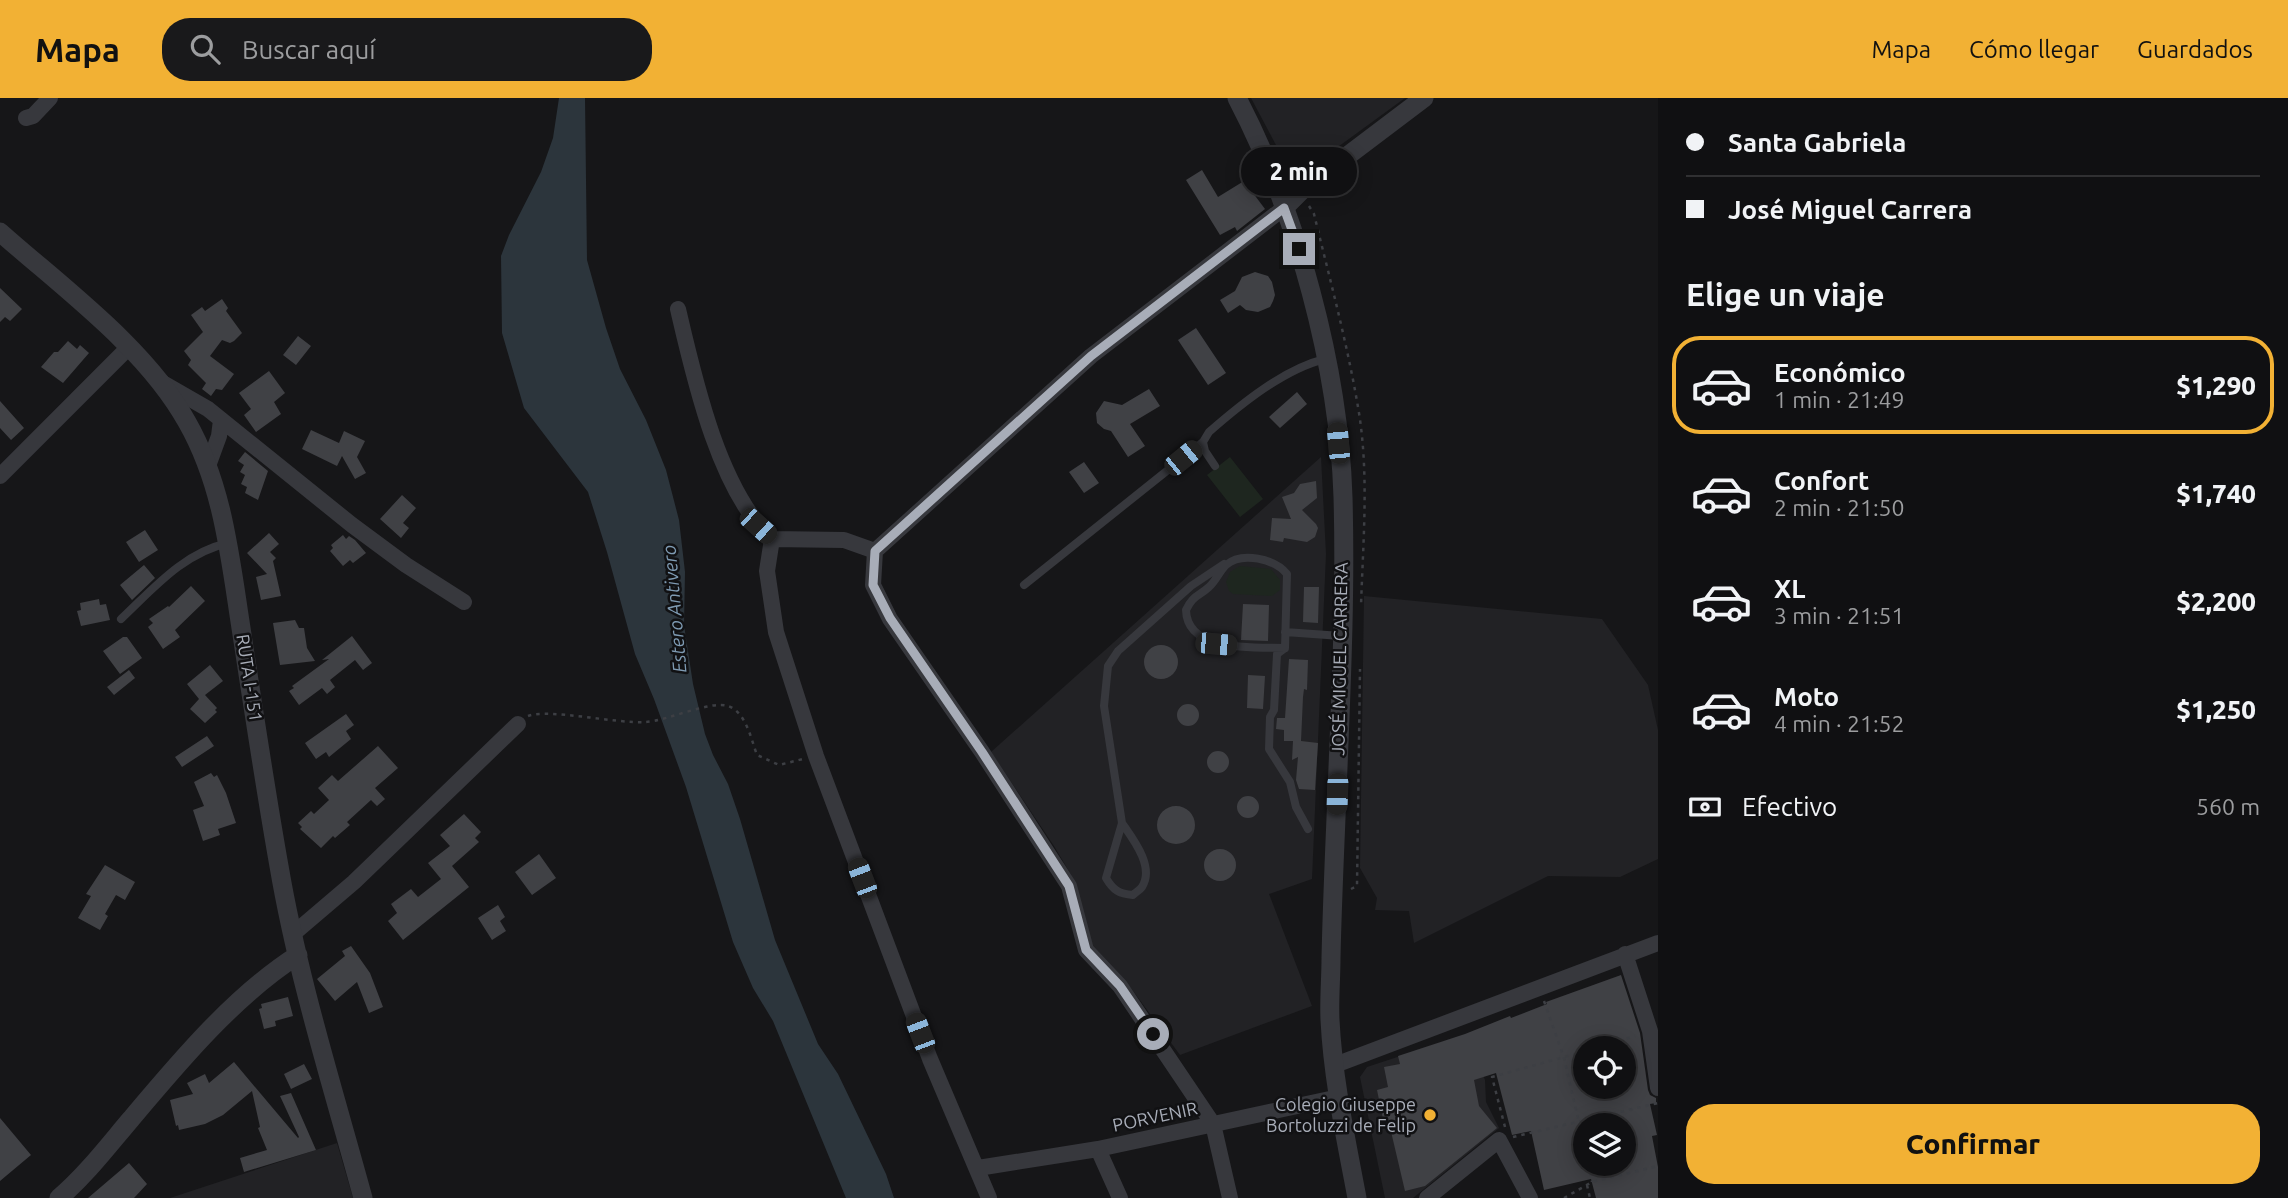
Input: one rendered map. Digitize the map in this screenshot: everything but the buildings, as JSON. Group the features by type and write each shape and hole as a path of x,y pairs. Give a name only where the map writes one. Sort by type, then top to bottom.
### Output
{"street":[{"path":"26,118 33,116 50,98"},
{"name":"JOSÉ MIGUEL CARRERA","path":"1237,98 1266,162 1302,260 1317,318 1336,416 1343,496 1343,637 1330,1020 1339,1097 1357,1198"},
{"path":"1230,1198 1213,1124 1120,986 1086,950 1069,886 890,618 873,585 875,551 1091,356 1424,98"},
{"name":"RUTA I-151","path":"0,232 129,347 159,381 186,420 208,466 228,543 279,866 293,934 363,1198"},
{"path":"678,309 692,366 722,462 758,526 772,539 844,540 875,551"},
{"path":"0,477 129,347"},
{"path":"159,381 208,409 352,525 406,565 464,601"},
{"path":"208,466 219,436 221,420"},
{"path":"772,539 767,571 776,632 817,756 930,1059 989,1198"},
{"path":"293,934 369,868 518,724"},
{"path":"1335,1065 1658,943"},
{"path":"1625,954 1650,1031 1658,1088"},
{"path":"59,1198 92,1166 177,1064 254,988 298,955"},
{"name":"PORVENIR","path":"978,1168 1098,1149 1339,1097"},
{"path":"1427,1198 1499,1140 1530,1198"},
{"path":"1098,1149 1120,1198"}],"lane":[{"path":"1024,585 1203,442 1221,421 1287,373 1305,364 1325,359"},
{"path":"1203,442 1205,451 1215,466"},
{"path":"121,618 180,564 209,548 228,543"},
{"path":"1122,823 1115,851 1108,863 1106,878 1111,887 1121,894 1133,895 1143,887 1147,870 1122,823 1104,706 1108,666 1118,651 1212,570 1233,560 1260,559 1274,563 1287,574 1284,648 1277,654 1269,749 1290,782 1296,807 1308,829"},
{"path":"1233,560 1209,587 1190,601 1186,610 1189,626 1216,644 1284,648"},
{"path":"1285,632 1343,637"}],"path":[{"path":"518,724 533,714 644,723 669,719 715,705 727,705 737,710 743,719 757,755 779,765 817,756"},
{"path":"1539,988 1564,1058 1576,1113"},
{"path":"1634,1036 1650,1031"},
{"path":"1499,1140 1505,1127 1492,1077 1573,1055"},
{"path":"1614,1113 1658,1103"},
{"path":"1499,1140 1573,1122"},
{"path":"1564,1198 1592,1182 1658,1166"},
{"path":"1591,1176 1592,1182"},
{"path":"1587,1185 1590,1198"}],"shaded area":[{"path":"1251,98 1405,98 1294,179"},
{"path":"1230,457 1263,499 1240,517 1207,475"},
{"path":"1321,457 1326,554 1312,879 1269,894 1312,1006 1180,1055 1131,988 1095,950 1088,934 1076,883 991,752"},
{"path":"1240,566 1271,569 1280,580 1280,590 1272,596 1233,594 1226,582 1230,572"},
{"path":"1364,596 1602,619 1648,685 1658,730 1658,859 1620,877 1548,876 1414,943 1409,911 1375,910 1377,898 1360,868"},
{"name":"Colegio Giuseppe Bortoluzzi de Felip","path":"1467,1034 1485,1080 1486,1102 1499,1128 1413,1198 1385,1198 1360,1077 1367,1067"},
{"path":"337,1143 353,1198 170,1198"}],"water":[{"name":"Estero Antivero","path":"559,98 585,98 587,260 620,369 646,420 666,470 679,520 685,572 684,625 693,684 705,734 728,784 740,819 775,940 818,1044 838,1074 886,1174 894,1198 846,1198 773,1021 753,988 733,942 686,787 635,654 588,492 524,408 502,333 501,256 541,172 553,138"}],"place":[{"name":"Colegio Giuseppe Bortoluzzi de Felip","path":"1430,1115"}],"route":[{"path":"1153,1034 1120,986 1086,950 1069,886 890,618 873,585 875,551 1091,356 1284,208 1299,249"}]}
